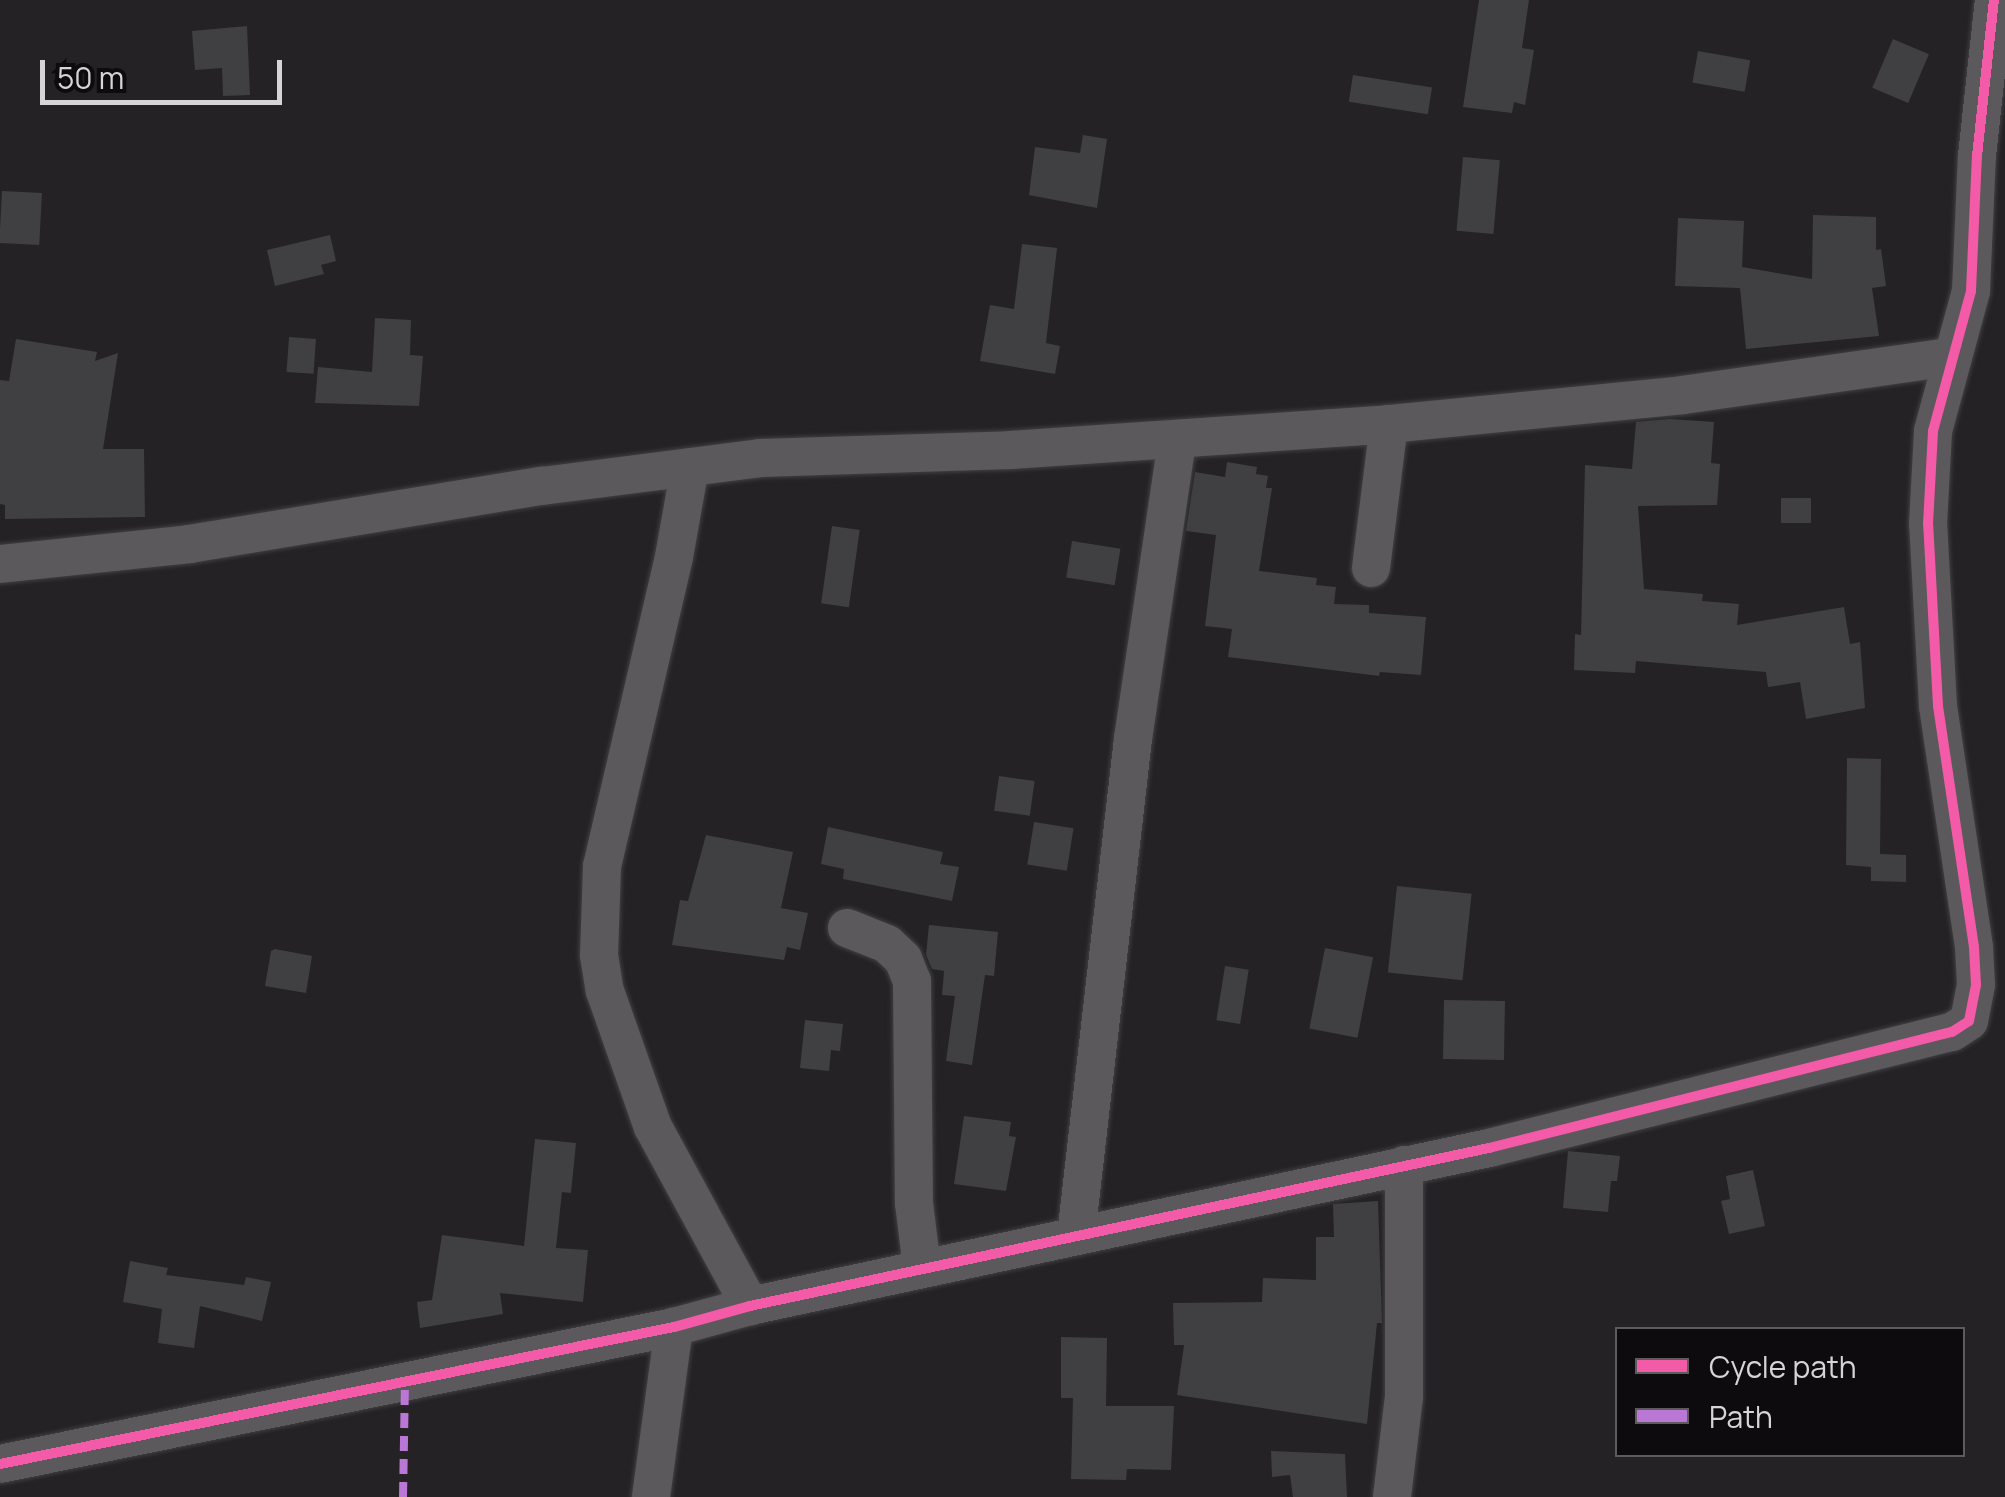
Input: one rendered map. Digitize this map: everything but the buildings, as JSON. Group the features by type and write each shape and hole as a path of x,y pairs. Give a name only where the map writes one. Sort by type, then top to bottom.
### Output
{"street":[{"path":"0,1464 674,1326 922,1268 1404,1165 1952,1032 1968,1021 1976,985 1974,947 1938,706 1928,524 1933,431 1971,291 1977,156 1994,0"},
{"path":"0,564 190,544 542,486 760,458 1177,440 1389,424 1683,395 1952,357"},
{"path":"1372,568 1389,424"},
{"path":"1076,1236 1130,758 1177,440"},
{"path":"690,467 674,558 602,866 599,954 605,991 653,1126 750,1306"},
{"path":"847,928 887,944 903,959 912,981 914,1203 922,1268"},
{"path":"1392,1497 1404,1397 1404,1165"},
{"path":"651,1497 674,1326"}],"marked path":[{"path":"403,1497 405,1383"}],"cycle path":[{"path":"0,1464 674,1327 750,1306 1489,1148 1952,1032 1969,1021 1976,985 1974,947 1938,706 1928,524 1933,431 1971,291 1977,156 1994,0"}]}
